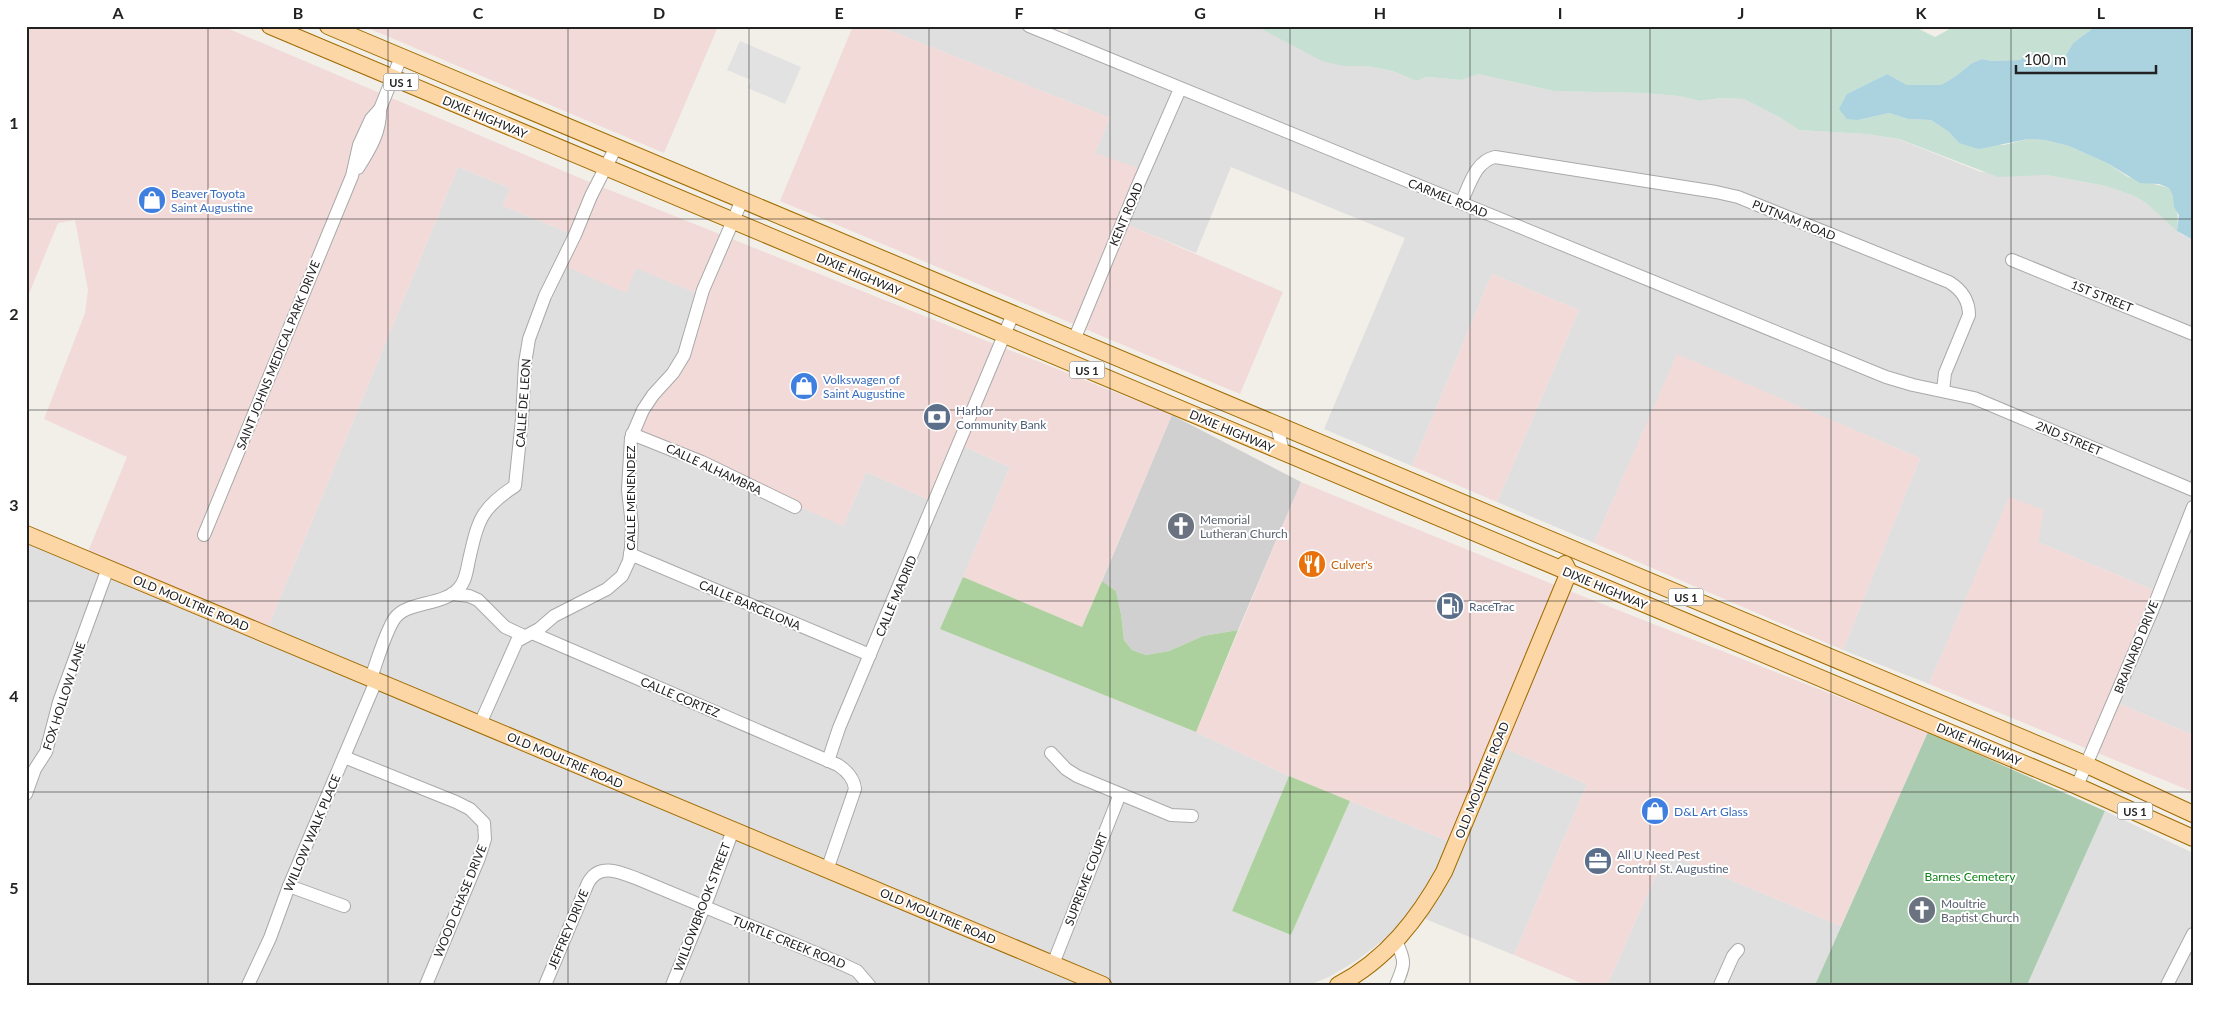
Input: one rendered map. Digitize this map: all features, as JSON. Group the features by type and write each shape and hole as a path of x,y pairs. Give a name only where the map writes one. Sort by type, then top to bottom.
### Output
{"main road":[{"name":"DIXIE HIGHWAY","path":"270,26 1831,682 2077,786 2193,838"},
{"name":"US 1","path":"328,26 2087,765 2193,814"},
{"name":"OLD MOULTRIE ROAD","path":"26,534 1096,983"},
{"path":"1557,543 1569,572"},
{"name":"OLD MOULTRIE ROAD","path":"1338,985 1362,971 1396,941 1419,914 1444,872 1569,572"}],"street":[{"name":"CARMEL ROAD","path":"1029,26 1868,370 1914,385 1943,390"},
{"name":"SAINT JOHNS MEDICAL PARK DRIVE","path":"204,535 352,176 359,145 371,119 380,109 401,57"},
{"name":"KENT ROAD","path":"1074,340 1180,89"},
{"name":"CALLE DE LEON","path":"452,594 463,583 482,516 496,499 516,486 522,419 524,363 529,339 545,296 616,148"},
{"name":"PUTNAM ROAD","path":"1460,204 1479,166 1488,158 1495,157 1716,192 1759,205 1949,282 1961,292 1969,307 1969,315 1945,373 1943,390"},
{"name":"CALLE MENENDEZ","path":"480,724 514,645 554,616 591,598 620,580 627,566 630,554 632,525 628,464 632,434 643,410 653,395 672,374 684,355 703,290 742,200"},
{"name":"1ST STREET","path":"2012,260 2193,334"},
{"name":"CALLE MADRID","path":"828,761 839,728 1013,314"},
{"name":"2ND STREET","path":"1943,390 1974,398 2193,490"},
{"path":"1277,425 1283,452"},
{"name":"CALLE ALHAMBRA","path":"632,434 702,462 795,507"},
{"name":"BRAINARD DRIVE","path":"2077,786 2193,507"},
{"name":"CALLE BARCELONA","path":"630,554 870,655"},
{"name":"FOX HOLLOW LANE","path":"26,794 35,769 46,752 59,702 108,568"},
{"path":"373,680 394,619 412,608 452,594 469,596 478,600 505,627 528,634"},
{"name":"CALLE CORTEZ","path":"528,634 828,761"},
{"path":"1831,682 1839,661"},
{"name":"WILLOW WALK PLACE","path":"248,985 270,938 289,886 344,757 373,680"},
{"path":"1050,753 1066,769 1077,776 1171,815 1192,816"},
{"name":"WOOD CHASE DRIVE","path":"344,757 470,809 484,823 486,839 426,985"},
{"path":"828,761 845,770 855,789 828,870"},
{"name":"SUPREME COURT","path":"1053,964 1120,794"},
{"name":"WILLOWBROOK STREET","path":"672,985 704,907 732,830"},
{"name":"JEFFREY DRIVE","path":"545,985 588,883 596,872 606,869 619,871 704,907"},
{"path":"289,886 344,906"},
{"name":"TURTLE CREEK ROAD","path":"704,907 857,971 869,985"},
{"path":"2166,985 2193,934"},
{"path":"1396,941 1404,954 1404,964 1396,985"},
{"path":"1720,985 1733,956 1738,950"}],"shaded area":[{"path":"26,26 222,26 587,181 1172,415 1082,627 963,577 1010,467 958,444 932,501 866,472 843,526 636,435 654,394 686,354 703,296 636,268 626,293 560,264 572,234 503,206 510,188 458,167 267,630 87,554 127,457 44,419 85,313 88,290 75,220 58,223 26,301"},
{"path":"363,26 712,26 717,29 664,153"},
{"path":"853,26 878,26 1110,118 1095,153 1146,171 1124,223 1283,292 1240,394 780,201"},
{"path":"878,26 1025,26 1064,41 1070,26 1256,26 1343,66 1367,66 1393,71 1416,81 1427,77 1462,80 1478,74 1554,91 1642,93 1679,96 1700,101 1721,98 1744,99 1781,118 1799,130 1866,134 1898,139 1981,172 2046,175 2106,186 2134,196 2146,203 2181,234 2193,240 2193,735 2113,701 2158,592 2038,542 2009,498 1929,684 1843,650 1920,458 1677,355 1594,543 1497,502 1579,310 1492,274 1412,466 1324,429 1405,238 1231,167 1196,253 1123,223 1095,153 1110,118"},
{"path":"740,41 801,67 785,104 748,88 751,80 727,70"},
{"path":"458,167 510,188 503,206 572,234 626,293 635,267 703,296 843,526 866,472 932,501 958,444 1010,467 941,629 1196,732 1289,776 1232,911 1291,935 1350,801 1450,842 1439,870 1403,925 1356,961 1329,977 1309,985 1116,985 267,630"},
{"path":"1492,274 1579,310 1497,502 1412,466"},
{"path":"1677,354 1920,458 1843,650 1594,543"},
{"path":"1172,415 1301,482 1238,630 1203,636 1169,651 1146,655 1132,650 1124,640 1116,591 1102,581"},
{"path":"1301,482 1557,586 1450,842 1289,776 1196,732"},
{"path":"2009,497 2044,510 2038,542 2158,592 2113,701 2193,735 2193,792 1929,684"},
{"path":"26,539 1090,985 26,985"},
{"path":"1567,590 1928,732 1841,926 1666,853 1607,985 1586,985 1514,955 1587,784 1502,747"},
{"path":"1502,747 1587,784 1514,955 1423,918"},
{"path":"2105,811 2193,853 2193,985 2027,985"},
{"path":"1666,853 1841,926 1815,985 1607,985"}],"green space":[{"path":"1256,26 1913,26 1935,37 1955,26 2096,26 2073,43 2062,62 2049,65 2042,58 2030,52 2020,60 1991,61 1982,59 1972,63 1941,85 1907,85 1887,74 1847,94 1858,120 1889,113 1908,119 1931,120 1949,132 1959,143 2004,145 2028,139 2045,140 2069,146 2107,163 2128,177 2169,188 2177,209 2177,231 2146,203 2134,196 2106,186 2046,175 1998,177 1899,139 1866,134 1799,130 1781,118 1744,99 1721,98 1700,101 1679,96 1642,93 1554,91 1478,74 1462,80 1427,77 1416,81 1393,71 1367,66 1343,66 1322,61"},
{"path":"963,577 1082,627 1102,581 1116,591 1124,640 1132,650 1146,655 1169,651 1203,636 1238,630 1196,732 940,629"},
{"name":"Barnes Cemetery","path":"1928,732 2105,811 2027,985 1815,985"},
{"path":"1289,776 1350,801 1291,935 1232,911"}],"water":[{"path":"2096,26 2193,26 2193,240 2177,231 2179,215 2174,207 2173,196 2169,188 2159,184 2140,183 2107,163 2069,146 2045,140 2028,139 1979,149 1959,143 1949,132 1931,120 1908,119 1889,113 1858,120 1847,119 1839,109 1847,94 1887,74 1907,85 1941,85 1972,63 1982,59 1991,61 2020,60 2030,52 2042,58 2049,65 2062,62 2073,43"}],"place":[{"name":"Beaver Toyota Saint Augustine","path":"152,200"},
{"name":"Volkswagen of Saint Augustine","path":"804,386"},
{"name":"Harbor Community Bank","path":"937,417"},
{"name":"Memorial Lutheran Church","path":"1181,526"},
{"name":"Culver's","path":"1312,564"},
{"name":"RaceTrac","path":"1450,606"},
{"name":"D&L Art Glass","path":"1655,811"},
{"name":"All U Need Pest Control St. Augustine","path":"1598,861"},
{"name":"Moultrie Baptist Church","path":"1922,910"}]}
